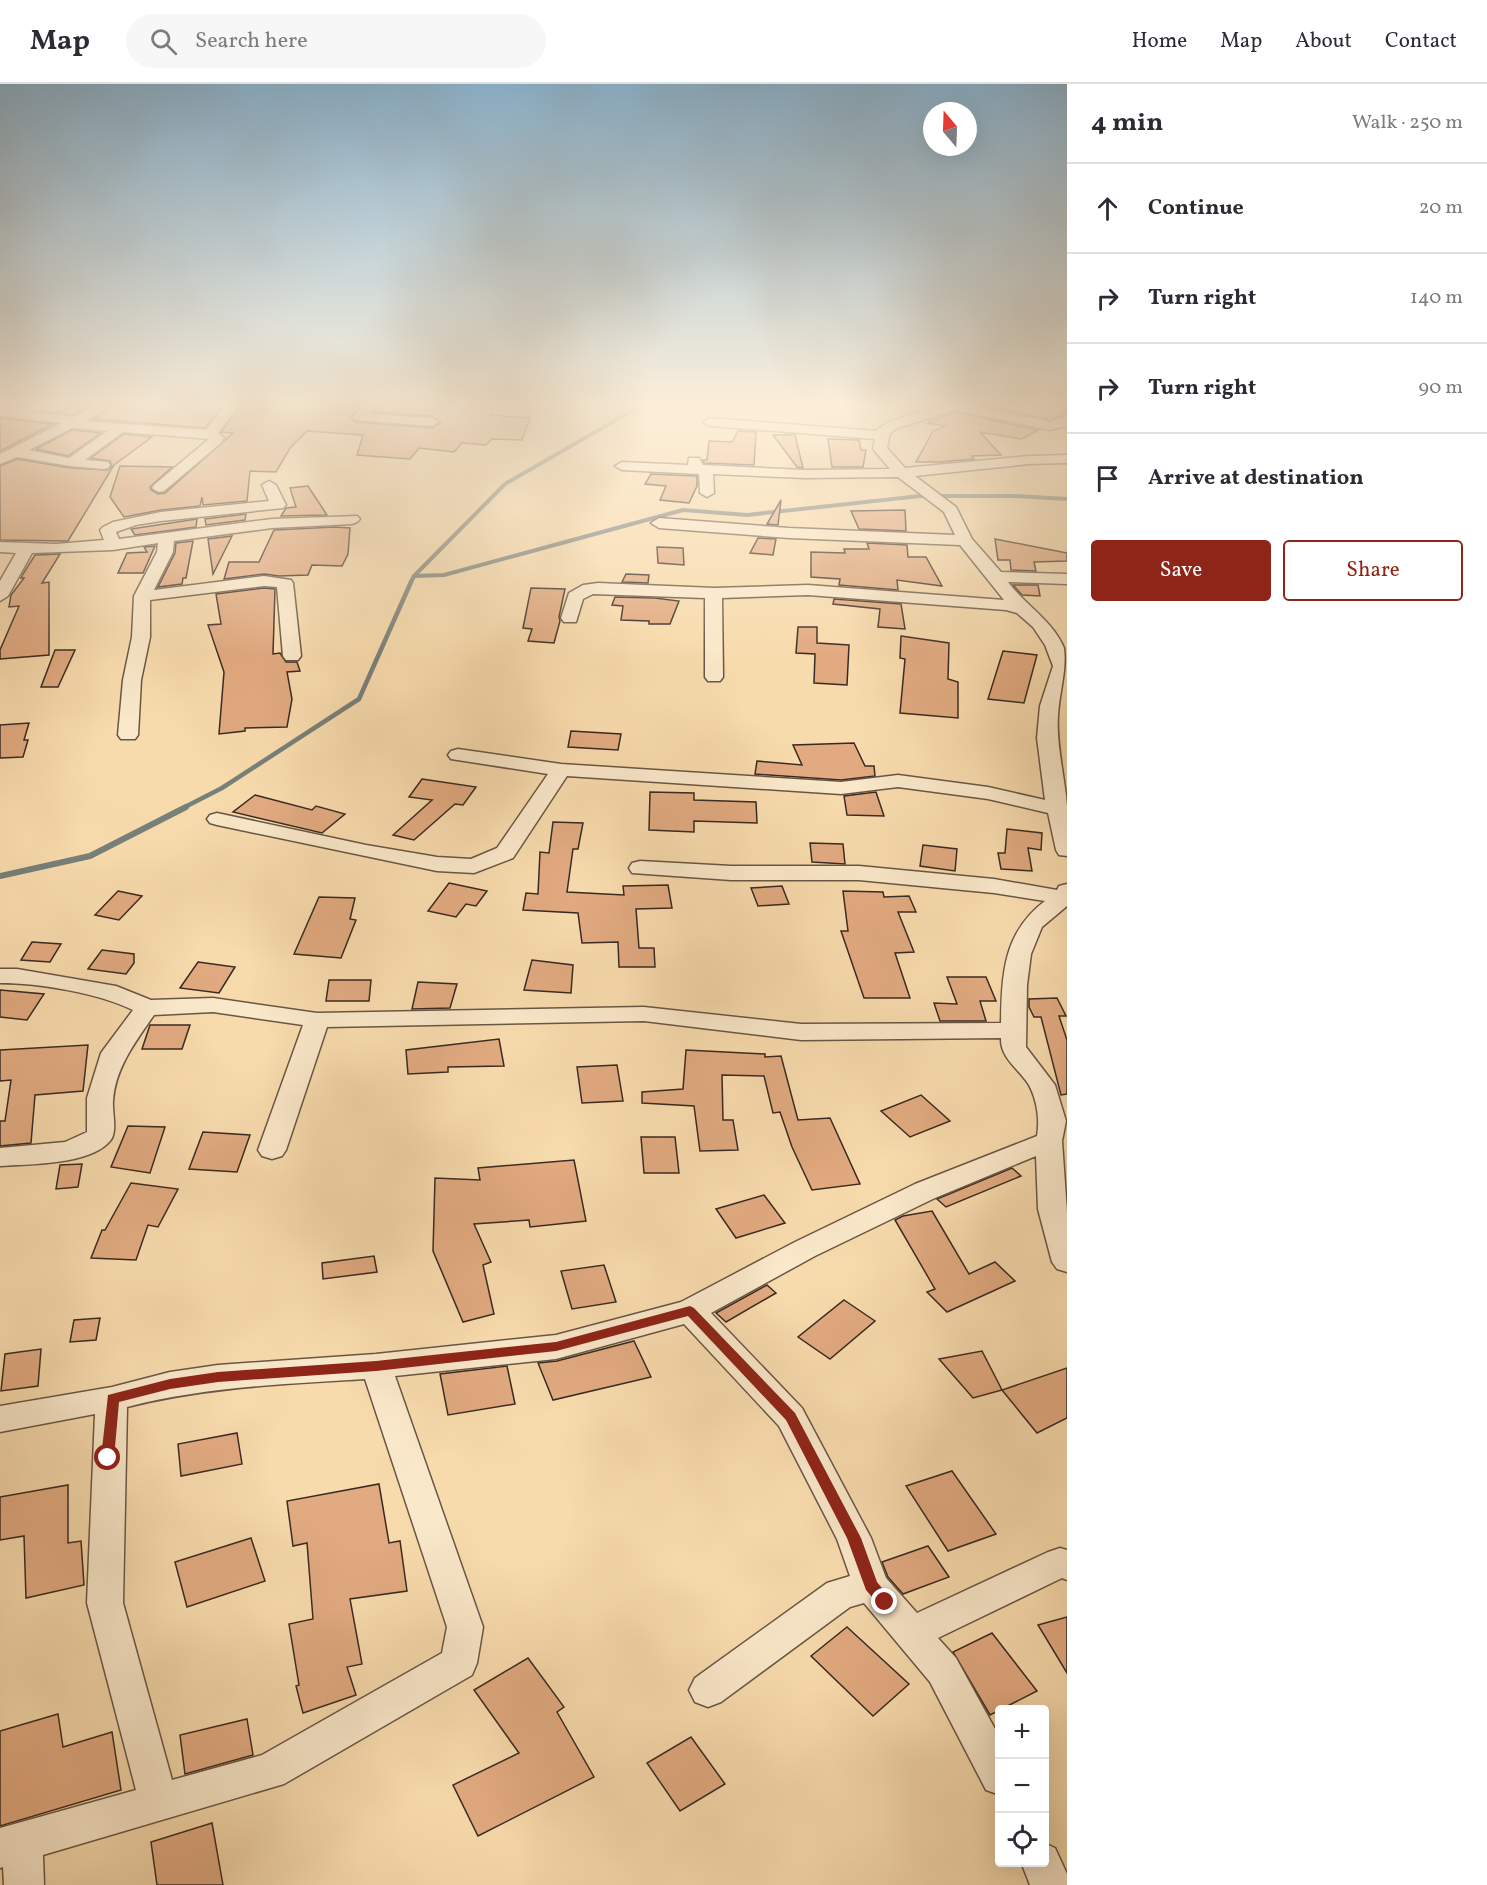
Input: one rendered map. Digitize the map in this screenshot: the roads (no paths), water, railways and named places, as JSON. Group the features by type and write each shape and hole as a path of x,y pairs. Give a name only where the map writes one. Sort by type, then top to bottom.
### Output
{"street":[{"path":"271,489 278,505 293,522"},
{"path":"924,489 951,510 965,540 1021,609 1038,623 1054,645 1064,673 1049,706 1047,738 1062,808 1067,850"},
{"path":"113,544 108,530 112,526 123,523 176,515 278,505"},
{"path":"0,547 26,549 113,544 226,529 352,519"},
{"path":"659,523 789,533 965,540"},
{"path":"128,735 132,680 141,637 141,596 165,552 167,538"},
{"path":"0,596 26,549"},
{"path":"996,577 1067,579"},
{"path":"141,596 264,582 285,583 292,656"},
{"path":"570,618 575,597 589,589 714,593 808,590 1008,605 1021,609"},
{"path":"714,593 712,611 714,677"},
{"path":"458,755 561,770 841,788 898,781 988,793 1062,808"},
{"path":"217,819 386,855 437,864 474,866 506,853 561,770"},
{"path":"640,868 731,873 859,873 994,886 1066,896"},
{"path":"1066,896 1032,924 1018,958 1013,1048 1042,1084 1053,1121 1049,1141 1053,1209 1067,1262"},
{"path":"0,976 17,976 116,993 147,1008 213,1005 317,1020 644,1014 801,1032 1014,1030"},
{"path":"0,1157 63,1151 87,1146 100,1136 100,1098 114,1053 147,1008"},
{"path":"272,1150 317,1020"},
{"path":"0,1419 112,1399 170,1384 218,1377 376,1366 556,1347 690,1311 805,1249 924,1191 1049,1141"},
{"path":"690,1311 791,1417 854,1538 871,1586 943,1670 995,1769"},
{"path":"24,1885 11,1844 270,1771 459,1663 465,1627 376,1366"},
{"path":"112,1399 108,1458 105,1603 159,1802"},
{"path":"911,1633 1060,1563 1067,1565"},
{"path":"708,1690 840,1594 871,1586"},
{"path":"1043,1867 1052,1885"}],"waterway":[{"path":"414,576 500,489"},
{"path":"414,576 444,575 683,510 747,515 920,496 1016,496 1067,499"},
{"path":"411,582 414,576"},
{"path":"183,808 222,788 359,699 411,582"},
{"path":"0,876 90,856 186,807"}]}
